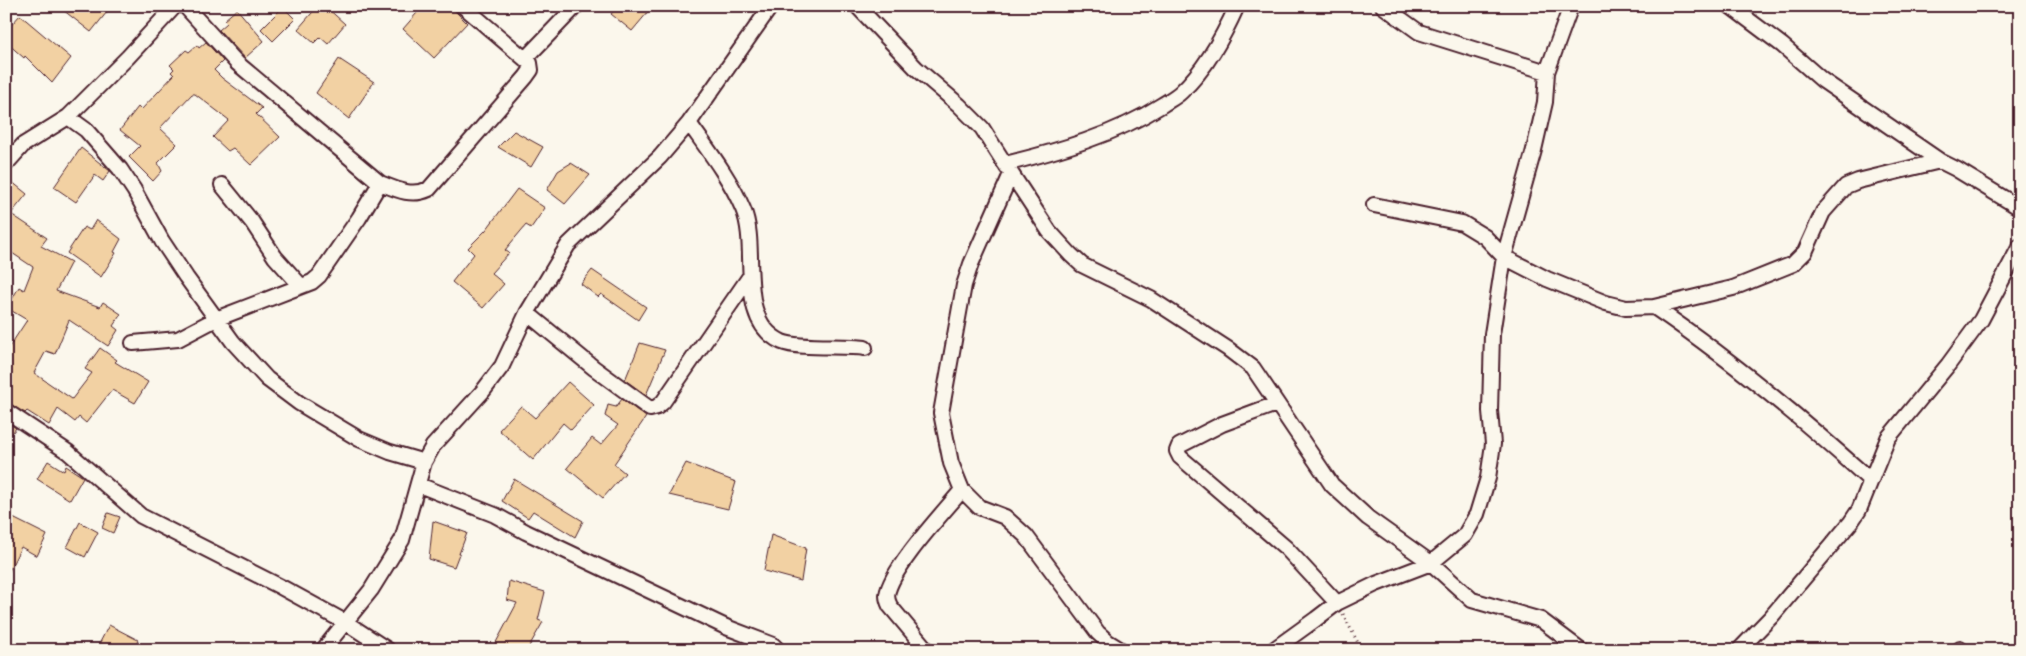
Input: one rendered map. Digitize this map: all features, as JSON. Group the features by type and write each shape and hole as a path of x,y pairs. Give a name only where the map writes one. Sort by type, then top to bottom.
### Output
{"street":[{"path":"6,164 23,145 68,117 128,57 175,6"},
{"path":"185,6 237,63 380,183 405,193 420,193 429,188 531,70 530,64 525,59 463,6"},
{"path":"525,59 576,6"},
{"path":"323,650 371,590 402,540 424,462 433,446 483,391 502,366 527,313 568,245 660,157 689,123 771,6"},
{"path":"857,6 916,68 959,105 982,128 1050,230 1071,255 1082,264 1151,299 1228,349 1253,368 1332,485 1368,518 1431,563 1472,600 1541,620 1581,650"},
{"path":"1121,650 1098,633 1026,536 1005,517 979,507 962,490 952,463 941,413 964,285 1008,169 1142,118 1181,93 1211,57 1237,6"},
{"path":"1383,6 1419,32 1547,72"},
{"path":"1273,650 1336,603 1376,584 1431,563 1465,535 1477,514 1488,478 1493,444 1490,411 1492,334 1504,258 1534,150 1545,102 1547,72 1571,6"},
{"path":"1730,6 1782,45 1822,80 1940,161 2020,208"},
{"path":"68,117 86,130 120,169 134,190 162,241 216,319 249,361 299,403 377,447 424,462"},
{"path":"689,123 730,183 744,211 749,242 753,301 760,320 776,338 784,343 800,345 850,345 865,348"},
{"path":"1374,205 1462,224 1485,237 1504,258 1606,303 1626,308 1654,307 1733,288 1793,264 1805,252 1823,212 1846,186 1858,181 1940,161"},
{"path":"133,343 178,338 216,319 312,282 319,276 360,218 380,183"},
{"path":"222,185 252,222 275,257 301,286"},
{"path":"1739,650 1771,617 1851,522 1859,510 1888,438 1948,366 1981,320 2020,246"},
{"path":"527,313 594,368 650,409 657,407 663,402 750,276"},
{"path":"1654,307 1734,364 1771,396 1803,419 1870,480"},
{"path":"1276,404 1222,424 1179,446 1177,451 1180,457 1286,548 1336,603"},
{"path":"6,411 68,452 140,516 281,587 345,622 388,650"},
{"path":"419,485 495,515 526,532 726,627 773,645 778,650"},
{"path":"927,650 890,606 886,598 888,590 904,561 962,490"}],"path":[{"path":"1336,603 1360,650"}],"building":[{"path":"58,6 100,6 107,12 91,32"},
{"path":"318,6 325,6 345,24 328,44 320,37 314,43 298,29"},
{"path":"423,6 450,6 467,23 434,58 403,29"},
{"path":"617,6 653,6 632,31 611,14"},
{"path":"283,7 295,19 273,41 261,29"},
{"path":"237,9 264,41 245,58 219,30 227,23 224,20"},
{"path":"20,15 71,58 52,83 25,56 24,58 6,42 6,31"},
{"path":"206,42 223,61 214,70 262,108 256,114 280,137 251,165 233,148 228,151 213,137 229,120 195,94 192,94 160,128 177,144 158,163 162,171 153,181 129,157 140,146 120,130 138,107 141,110 174,75 171,72 174,69 170,65 186,50 189,52 197,45 199,48"},
{"path":"339,59 374,82 349,119 316,93"},
{"path":"514,131 543,147 531,167 498,147"},
{"path":"81,148 110,171 103,181 95,175 76,202 54,187"},
{"path":"571,163 590,175 565,204 547,190 558,171"},
{"path":"6,177 27,194 6,220"},
{"path":"517,189 545,208 531,228 526,225 505,250 509,253 491,273 504,284 483,308 452,282 474,254 468,248 486,230"},
{"path":"11,214 47,238 41,246 71,262 56,291 100,307 103,302 121,314 113,326 118,330 108,346 69,320 55,354 46,351 34,373 72,399 92,373 85,369 100,348 117,360 115,362 148,382 135,403 112,390 86,423 79,417 75,422 58,409 49,425 27,411 25,413 6,402 6,352 27,320 7,308 19,287 24,290 33,267 6,249 6,221"},
{"path":"96,220 121,239 114,252 116,253 101,277 67,253 84,227 90,230"},
{"path":"592,270 646,307 638,320 601,294 598,297 581,284"},
{"path":"640,343 665,350 646,395 625,380"},
{"path":"568,382 594,405 571,430 563,423 533,460 499,430 521,406 535,418"},
{"path":"622,399 646,417 614,464 625,473 603,498 567,468 592,438 601,445 618,425 605,416 608,405 616,407"},
{"path":"6,422 16,428 6,441"},
{"path":"48,461 64,471 66,466 83,477 70,500 37,479"},
{"path":"686,463 736,482 728,509 669,495"},
{"path":"514,479 583,521 575,537 533,511 528,518 502,501"},
{"path":"108,513 120,517 113,533 102,528"},
{"path":"13,518 47,535 37,556 21,547 6,577 6,532"},
{"path":"433,521 467,533 454,567 429,559"},
{"path":"80,522 98,532 85,557 67,547"},
{"path":"771,535 806,548 801,581 764,571"},
{"path":"509,581 545,592 538,620 543,622 527,650 492,650 517,603 507,600"},
{"path":"109,625 138,640 134,650 96,650"}]}
